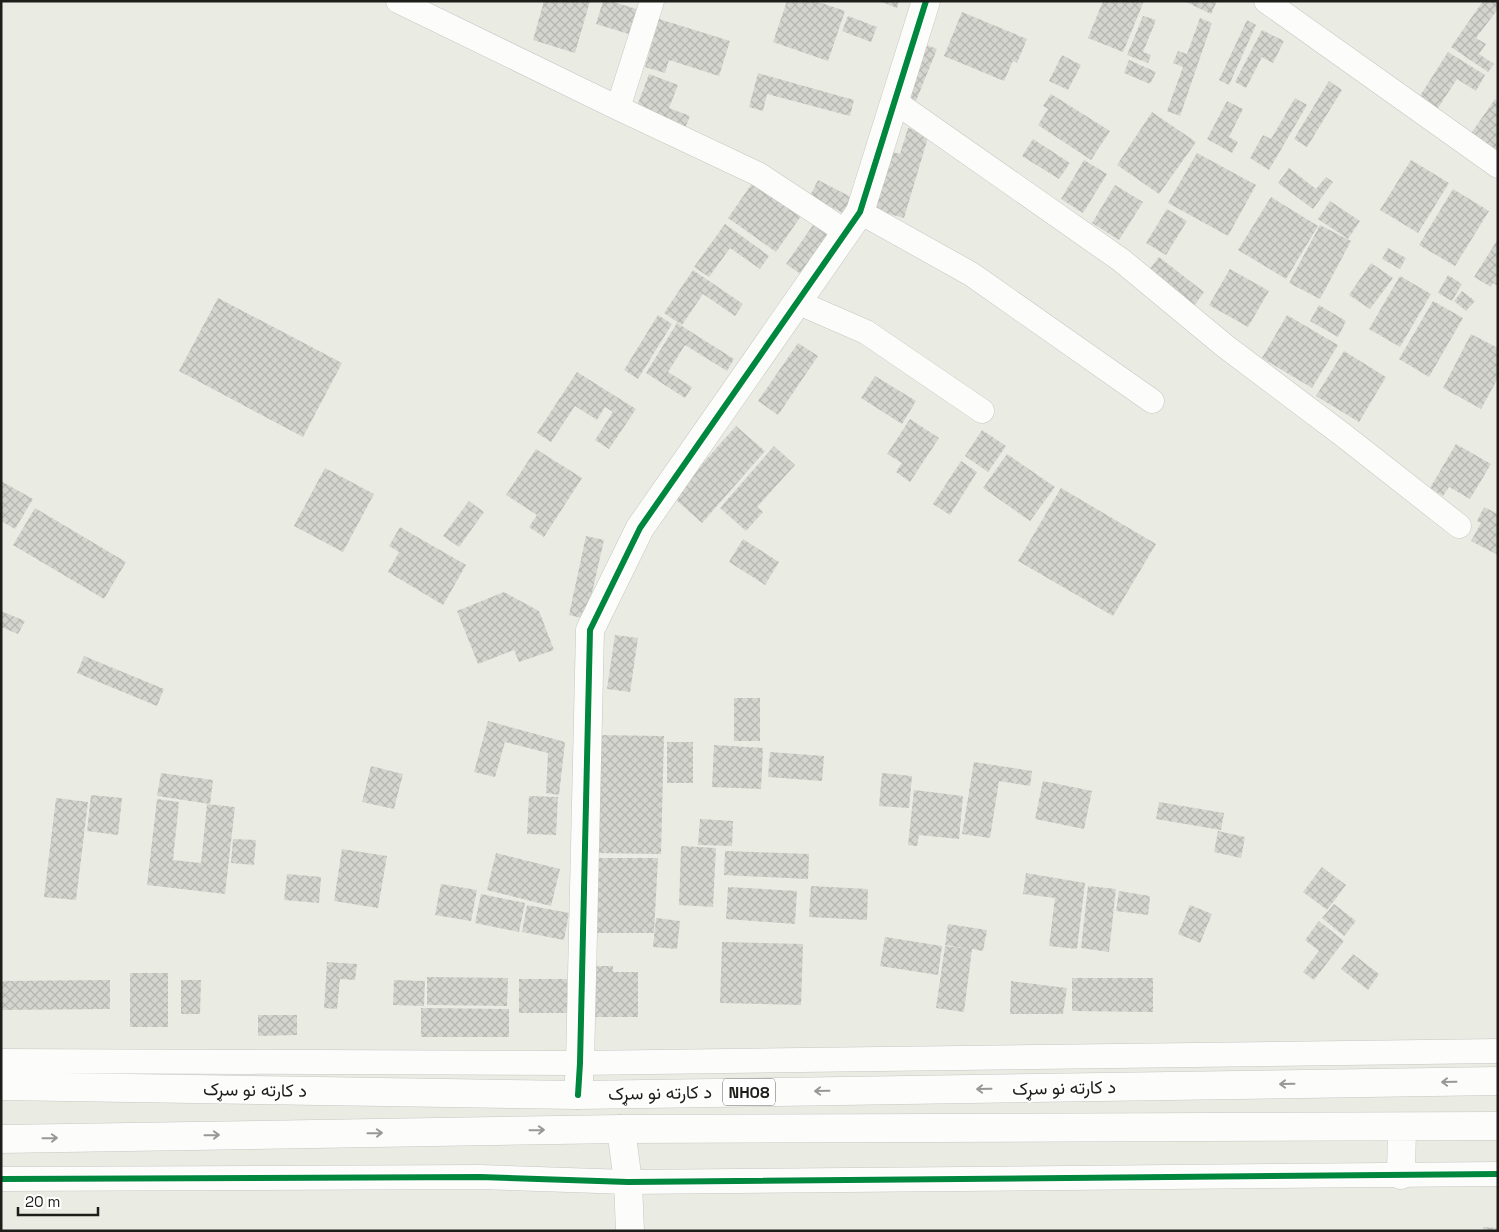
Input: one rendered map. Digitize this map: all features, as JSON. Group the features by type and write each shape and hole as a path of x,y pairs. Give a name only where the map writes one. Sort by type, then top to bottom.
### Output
{"main road":[{"path":"578,1095 590,630 640,528 853,222 926,1"},
{"name":"د کارته نو سړک","path":"1,1086 578,1095 1498,1081"},
{"path":"1401,1175 1402,1126"},
{"name":"د کارته نو سړک","path":"1,1139 622,1129 1498,1126"},
{"path":"622,1129 628,1182 630,1231"}],"street":[{"path":"398,1 758,174 853,222 970,274 1152,400"},
{"path":"618,108 652,1"},
{"path":"1266,1 1498,166"},
{"path":"894,101 1121,260 1225,346 1344,435 1459,526"},
{"path":"797,302 866,332 982,411"},
{"path":"1,1061 580,1063 1498,1051"},
{"path":"1,1179 480,1177 628,1182 1498,1174"}],"building":[{"path":"544,1 590,1 575,53 533,40"},
{"path":"603,1 610,1 640,10 632,35 596,24"},
{"path":"787,1 816,1 845,11 828,61 773,42"},
{"path":"879,1 899,1 897,8"},
{"path":"1103,1 1144,1 1123,52 1088,38"},
{"path":"1184,1 1217,1 1211,14"},
{"path":"1483,1 1498,1 1498,9 1476,38 1486,44 1479,54 1494,64 1488,72 1451,47"},
{"path":"962,12 1027,39 1017,63 1013,61 1004,81 944,56"},
{"path":"848,16 877,27 871,42 842,31"},
{"path":"1143,16 1156,20 1143,52 1151,55 1148,63 1127,55"},
{"path":"1200,18 1212,23 1180,116 1167,111 1183,67 1173,63 1178,51 1187,54"},
{"path":"659,19 730,41 719,76 669,60 665,73 645,67"},
{"path":"1247,20 1256,25 1229,85 1219,80"},
{"path":"1262,30 1284,41 1273,63 1262,57 1246,88 1235,82"},
{"path":"924,44 937,49 916,101 902,96"},
{"path":"1448,52 1485,75 1476,91 1457,79 1436,111 1418,99"},
{"path":"1062,55 1081,65 1068,90 1049,81"},
{"path":"1129,60 1156,72 1150,84 1124,73"},
{"path":"758,73 854,100 850,116 767,94 763,111 749,107"},
{"path":"649,74 678,85 669,108 690,116 685,128 636,109"},
{"path":"1329,81 1342,90 1307,147 1294,139"},
{"path":"1051,94 1110,131 1091,160 1038,125 1048,109 1043,106"},
{"path":"1295,98 1307,105 1269,170 1250,158 1263,135 1271,139"},
{"path":"1495,99 1498,101 1498,164 1465,142"},
{"path":"1227,101 1243,109 1229,137 1238,142 1232,153 1207,139"},
{"path":"1152,112 1196,142 1159,194 1117,165"},
{"path":"908,128 929,134 904,218 875,210 893,152 900,154"},
{"path":"1033,139 1070,163 1059,179 1022,156"},
{"path":"1197,153 1256,185 1228,236 1168,203"},
{"path":"1084,160 1107,174 1083,213 1061,199"},
{"path":"1411,160 1449,183 1418,233 1380,210"},
{"path":"1289,168 1316,189 1326,177 1333,182 1313,209 1278,183"},
{"path":"818,180 851,197 843,213 810,196"},
{"path":"753,182 801,216 776,252 728,218"},
{"path":"1115,185 1143,202 1119,240 1092,223"},
{"path":"1453,189 1489,211 1455,266 1419,245"},
{"path":"1271,197 1318,226 1286,279 1238,250"},
{"path":"1330,201 1360,221 1348,239 1318,219"},
{"path":"1167,209 1187,221 1166,255 1146,243"},
{"path":"725,224 769,256 760,269 730,248 709,277 694,267"},
{"path":"813,225 829,236 802,275 786,264"},
{"path":"1320,225 1351,241 1320,299 1289,283"},
{"path":"1498,239 1498,286 1493,283 1491,287 1474,277"},
{"path":"1388,248 1406,258 1400,269 1382,259"},
{"path":"1159,257 1204,292 1194,306 1148,271"},
{"path":"1371,263 1393,278 1370,309 1349,295"},
{"path":"1230,269 1269,291 1248,327 1209,305"},
{"path":"693,270 743,304 735,316 703,294 682,325 664,313"},
{"path":"1448,275 1462,284 1452,301 1438,293"},
{"path":"1400,276 1431,294 1400,347 1369,329"},
{"path":"1462,291 1475,301 1466,311 1454,301"},
{"path":"218,298 342,363 303,437 179,371"},
{"path":"1433,301 1463,318 1429,377 1399,359"},
{"path":"1319,305 1346,321 1338,337 1310,321"},
{"path":"658,315 672,324 638,379 624,370"},
{"path":"1287,315 1338,345 1312,388 1262,358"},
{"path":"677,323 734,359 727,371 685,345 668,372 692,387 685,398 646,373"},
{"path":"1471,334 1498,348 1498,378 1481,409 1443,388"},
{"path":"798,343 818,356 778,415 758,401"},
{"path":"1344,351 1386,377 1359,422 1316,396"},
{"path":"577,372 636,409 609,449 595,440 613,412 605,407 597,420 575,406 551,442 537,433"},
{"path":"875,376 916,401 902,424 861,398"},
{"path":"910,419 939,438 910,482 896,472 902,463 887,454"},
{"path":"736,426 765,451 702,523 673,497"},
{"path":"982,430 1006,446 988,472 965,456"},
{"path":"1456,444 1491,464 1470,499 1449,487 1443,496 1430,488"},
{"path":"774,446 795,465 757,507 763,512 746,531 720,508"},
{"path":"536,449 582,478 544,537 529,527 537,515 506,495"},
{"path":"1007,454 1055,487 1030,521 983,488"},
{"path":"961,461 977,472 950,515 933,504"},
{"path":"325,468 374,494 343,552 294,526"},
{"path":"1,481 33,499 15,529 1,521"},
{"path":"1061,488 1156,544 1113,616 1018,561"},
{"path":"469,501 484,512 459,547 443,536"},
{"path":"1484,507 1498,514 1498,555 1471,541 1481,523 1477,521"},
{"path":"35,508 126,562 104,599 13,545"},
{"path":"400,527 466,565 443,605 388,572 399,552 389,546"},
{"path":"586,536 604,540 586,619 569,615"},
{"path":"743,539 779,562 765,585 729,562"},
{"path":"504,592 539,611 554,650 519,662 514,650 478,664 457,611"},
{"path":"1,611 25,621 18,634 1,627"},
{"path":"615,635 638,638 630,692 607,689"},
{"path":"84,656 164,689 157,706 77,673"},
{"path":"734,698 760,698 760,741 734,741"},
{"path":"488,721 565,742 559,795 546,793 548,753 505,742 495,777 474,772"},
{"path":"598,735 664,736 661,854 595,853"},
{"path":"667,742 693,742 693,783 667,783"},
{"path":"714,745 763,748 761,789 712,787"},
{"path":"770,752 824,756 822,781 768,777"},
{"path":"974,762 1032,771 1030,786 999,781 990,838 962,834"},
{"path":"371,766 403,774 394,809 362,802"},
{"path":"161,773 213,780 210,804 157,796"},
{"path":"882,773 912,776 909,808 879,806"},
{"path":"1043,781 1092,791 1084,829 1035,819"},
{"path":"914,790 963,796 959,839 919,835 917,846 908,845"},
{"path":"91,795 122,798 118,835 87,831"},
{"path":"529,796 558,797 556,835 527,834"},
{"path":"56,798 88,802 76,900 44,897"},
{"path":"157,799 179,802 173,860 201,863 207,804 235,807 225,894 147,885"},
{"path":"1159,802 1224,813 1221,830 1156,819"},
{"path":"700,819 733,821 732,846 698,845"},
{"path":"1218,831 1245,837 1241,858 1214,852"},
{"path":"233,839 256,840 254,865 231,863"},
{"path":"681,846 716,848 713,907 679,905"},
{"path":"342,849 387,856 378,908 334,901"},
{"path":"725,851 809,854 808,879 724,875"},
{"path":"496,853 560,869 551,906 487,890"},
{"path":"594,858 658,858 654,933 595,933"},
{"path":"1322,867 1346,885 1327,910 1303,892"},
{"path":"1026,873 1085,883 1077,949 1049,946 1055,898 1023,894"},
{"path":"287,874 321,877 319,903 284,900"},
{"path":"441,884 477,890 471,921 435,915"},
{"path":"811,886 868,889 867,920 809,917"},
{"path":"1088,886 1116,889 1109,952 1081,948"},
{"path":"728,887 797,891 795,924 726,919"},
{"path":"1119,891 1150,896 1148,915 1116,911"},
{"path":"481,894 525,903 519,932 475,923"},
{"path":"1334,904 1356,921 1344,936 1322,918"},
{"path":"527,905 569,913 564,940 522,932"},
{"path":"1190,905 1212,914 1200,943 1178,934"},
{"path":"656,918 680,921 677,949 653,947"},
{"path":"1319,921 1344,941 1314,980 1303,972 1319,951 1305,940"},
{"path":"948,924 987,930 983,951 972,949 964,1012 936,1008 945,946 968,949 945,945"},
{"path":"885,937 942,946 938,975 880,966"},
{"path":"722,942 803,944 801,1005 720,1003"},
{"path":"1353,954 1379,974 1368,990 1341,969"},
{"path":"327,962 357,964 355,980 340,979 337,1009 324,1008"},
{"path":"592,966 613,966 613,972 638,972 638,1017 593,1017"},
{"path":"130,973 168,973 168,1027 130,1027"},
{"path":"427,977 508,978 507,1006 427,1005"},
{"path":"1072,978 1153,978 1153,1012 1072,1011"},
{"path":"519,979 567,979 567,1013 519,1013"},
{"path":"110,980 110,1009 1,1010 1,981"},
{"path":"181,980 201,980 200,1014 181,1014"},
{"path":"394,980 425,981 424,1006 393,1005"},
{"path":"1011,981 1067,988 1063,1014 1010,1014"},
{"path":"421,1008 509,1009 509,1037 421,1037"},
{"path":"258,1015 297,1015 297,1035 258,1036"},
{"path":"1483,1227 1498,1228 1498,1231 1483,1231"}],"cycle path":[{"path":"578,1095 590,630 640,528 860,212 926,1"},
{"path":"1,1179 480,1177 628,1182 1498,1174"}]}
